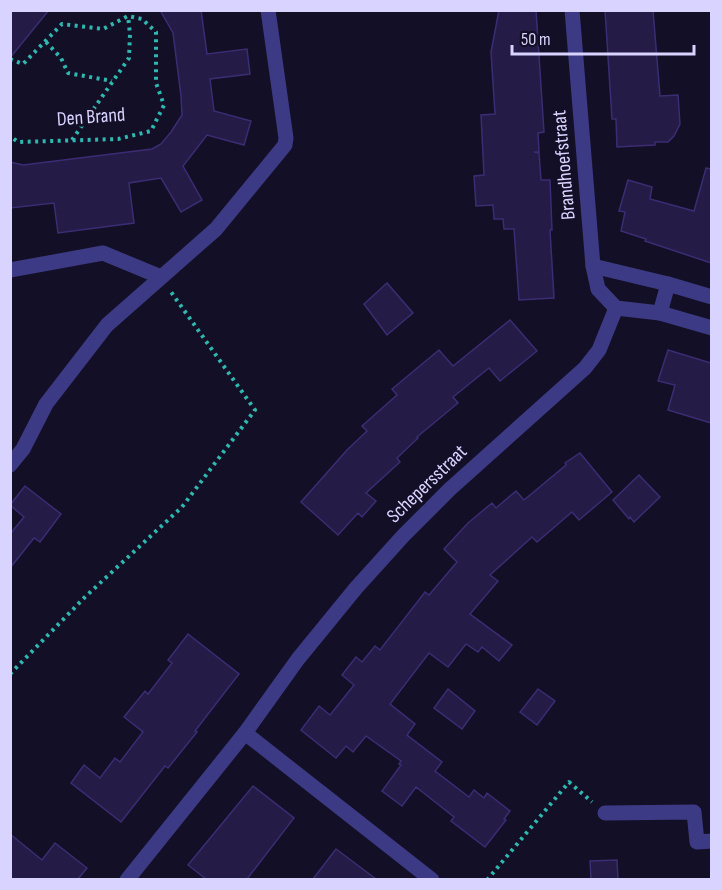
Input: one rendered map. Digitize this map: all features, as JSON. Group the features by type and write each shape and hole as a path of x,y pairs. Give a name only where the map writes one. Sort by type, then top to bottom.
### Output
{"street":[{"path":"10,465 23,449 46,404 107,325 216,229 285,145 285,126 268,10"},
{"name":"Brandhoefstraat","path":"572,10 593,266 598,289 616,308"},
{"path":"10,270 103,253 161,277"},
{"path":"593,266 711,297"},
{"path":"660,313 668,284"},
{"path":"616,308 660,313 711,327"},
{"name":"Schepersstraat","path":"127,879 245,733 298,659 356,588 450,489 585,368 599,350 616,308"},
{"path":"245,733 432,879"},
{"path":"605,813 694,812 697,842 711,841"}],"path":[{"path":"10,58 23,64 62,24 103,29 128,16 129,58 72,140"},
{"name":"Den Brand","path":"10,136 18,142 118,139 152,131 164,105 156,83 156,32 142,19 128,16"},
{"path":"46,42 61,58 68,73 112,81"},
{"path":"10,674 86,597 182,507 255,410 161,277"},
{"path":"487,879 569,782 605,813"}],"building":[{"path":"10,10 49,10 10,58"},
{"path":"160,10 201,10 207,54 247,49 250,74 210,79 214,111 251,121 244,145 207,135 183,166 202,200 181,212 161,178 129,183 134,223 58,233 54,203 10,208 10,162 23,165 152,149 161,144 171,132 182,115 181,96 173,33"},
{"path":"499,10 536,10 544,132 538,133 539,152 534,152 539,153 541,180 550,180 554,298 519,300 514,229 504,229 503,219 494,219 493,205 476,206 474,176 484,175 481,115 495,114 491,52"},
{"path":"605,10 653,10 660,96 678,95 680,124 668,142 617,147 616,119 612,119"},
{"path":"706,168 711,169 711,263 621,231 625,212 619,211 628,180 652,187 650,199 694,211"},
{"path":"387,283 413,313 387,335 364,304"},
{"path":"510,320 537,351 500,381 489,368 453,397 458,403 417,437 397,458 400,462 366,493 376,501 362,517 358,513 338,535 301,502 367,431 362,426 397,395 392,389 439,350 453,366"},
{"path":"668,350 711,363 711,423 668,410 675,385 658,381"},
{"path":"580,453 612,492 579,520 572,512 537,542 532,537 490,575 498,581 470,614 512,645 499,661 482,647 478,652 466,644 448,667 429,653 390,704 415,724 407,735 442,762 435,771 469,797 474,790 484,798 487,793 510,811 504,819 506,820 485,847 451,821 454,817 416,787 402,806 382,791 401,765 399,764 401,761 366,736 353,752 346,746 336,758 301,730 319,706 330,715 354,685 342,675 356,657 362,662 375,646 380,650 425,592 429,595 457,562 444,549 468,523 492,503 496,508 516,491 524,500 566,465 565,463"},
{"path":"639,475 660,497 634,522 613,500"},
{"path":"25,486 61,514 40,542 34,538 10,568 10,534 24,517 10,505"},
{"path":"188,634 239,674 195,731 197,732 168,768 165,766 121,822 71,783 84,765 100,778 115,758 120,762 143,732 124,717 145,691 148,694 172,663 168,660"},
{"path":"448,689 475,711 462,729 434,708"},
{"path":"538,689 555,701 537,725 520,712"},
{"path":"253,786 294,818 247,879 206,879 188,865"},
{"path":"10,834 42,860 55,843 87,868 78,879 10,879"},
{"path":"336,849 376,879 313,879"},
{"path":"617,860 618,879 591,879 590,861"}]}
